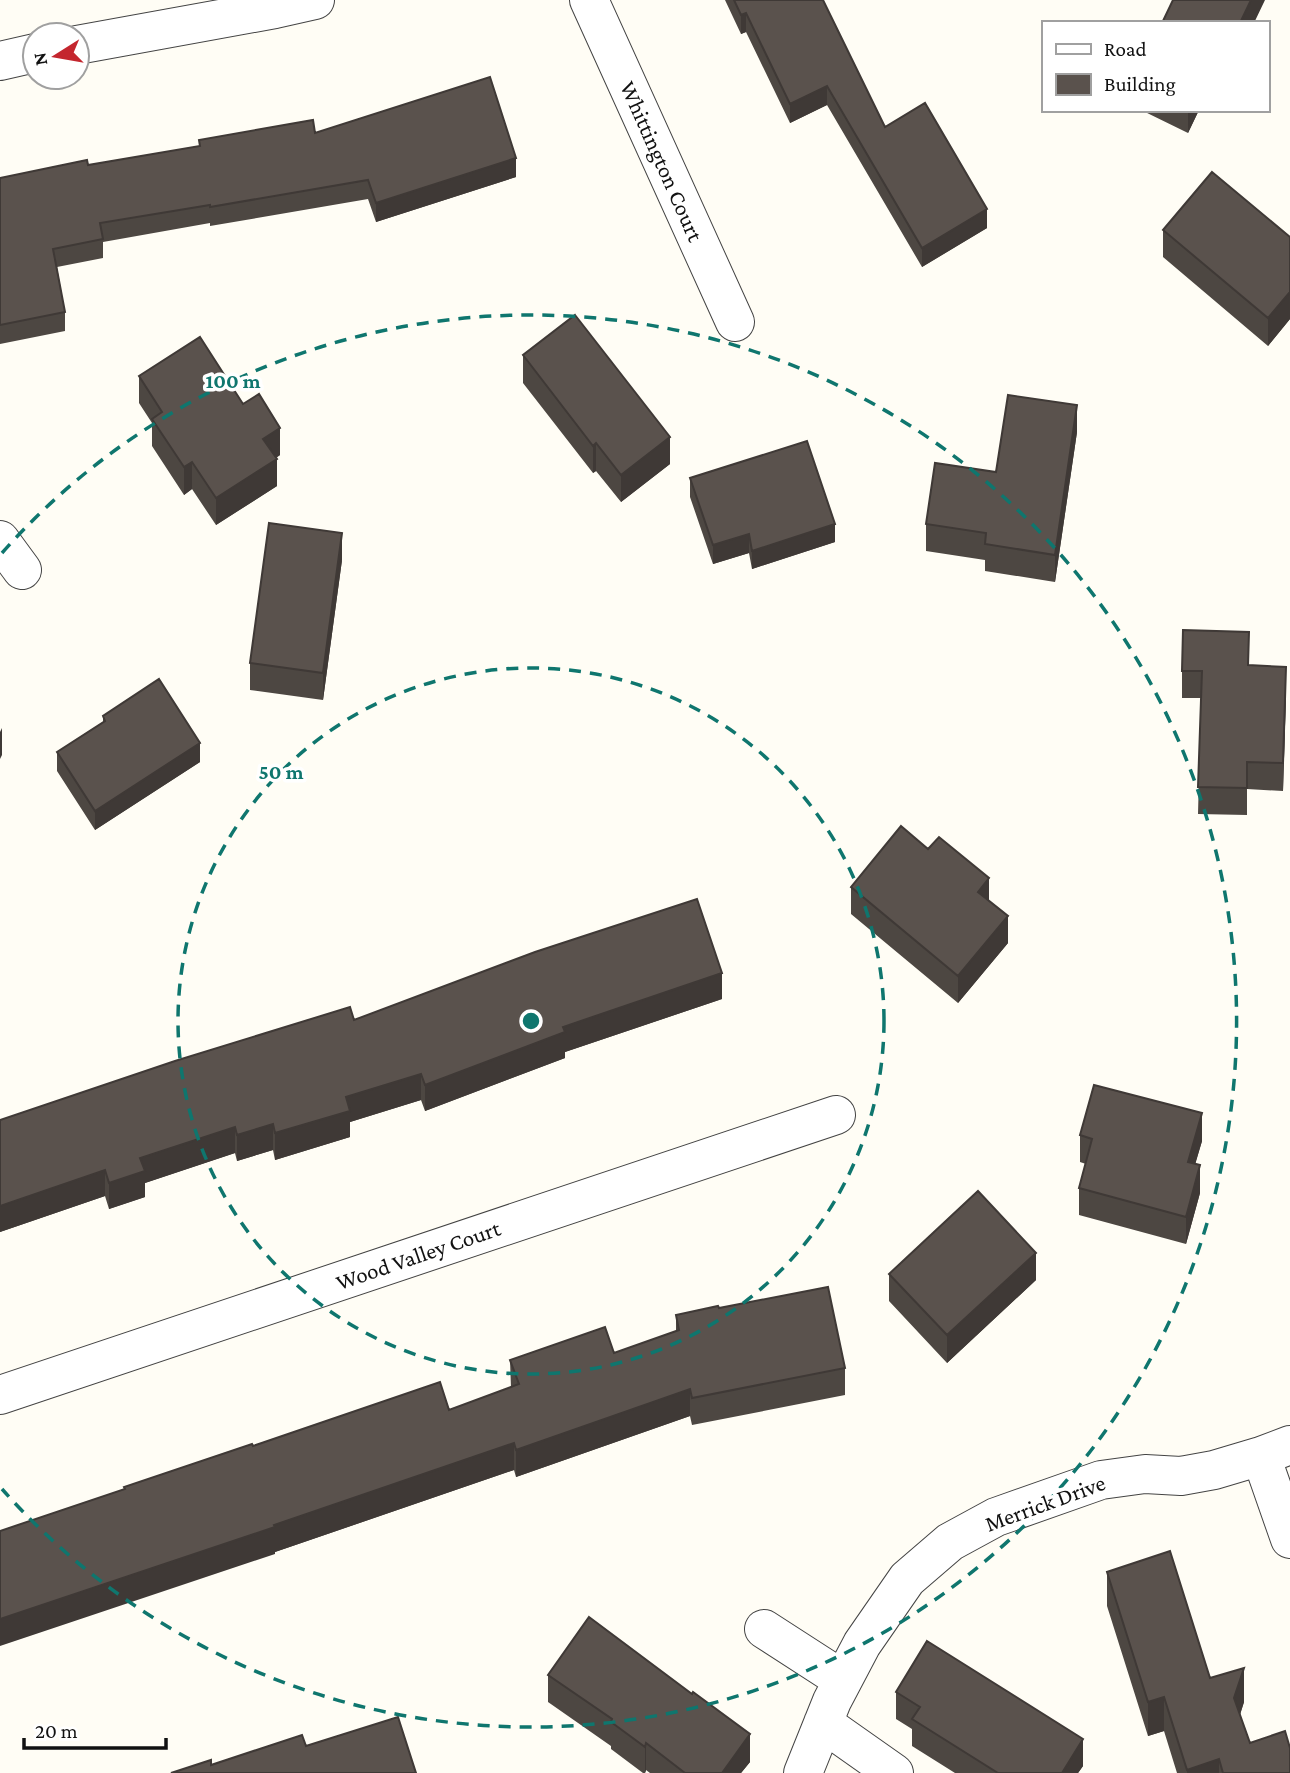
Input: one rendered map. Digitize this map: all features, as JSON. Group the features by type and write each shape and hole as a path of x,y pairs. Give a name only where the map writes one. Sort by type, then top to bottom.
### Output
{"street":[{"path":"91,42 315,0"},
{"name":"Whittington Court","path":"589,0 735,322"},
{"path":"0,61 21,56"},
{"name":"Wood Valley Court","path":"0,1395 836,1115"},
{"path":"1275,1451 1290,1539"},
{"name":"Merrick Drive","path":"803,1773 832,1701 862,1644 907,1579 950,1542 996,1517 1101,1480 1145,1474 1181,1476 1214,1471 1275,1451"},
{"path":"764,1629 843,1679"},
{"path":"823,1723 894,1773"}],"building":[{"path":"734,0 823,0 885,127 925,103 987,209 922,248 827,86 790,104 746,13 741,15"},
{"path":"1173,0 1251,0 1241,21 1163,21"},
{"path":"490,77 516,158 376,203 368,180 100,223 103,239 53,249 65,312 0,325 0,178 87,160 88,165 200,146 199,140 313,120 315,133"},
{"path":"1212,172 1290,237 1290,292 1268,318 1163,230"},
{"path":"575,315 670,437 621,475 596,443 593,446 523,355"},
{"path":"200,337 243,404 259,394 280,428 263,439 277,459 216,498 192,462 184,467 152,419 162,412 139,376"},
{"path":"1008,395 1077,405 1055,555 985,544 986,533 926,524 935,463 996,472"},
{"path":"807,441 835,524 752,551 749,534 713,545 690,478"},
{"path":"269,523 342,533 323,673 250,663"},
{"path":"1183,630 1249,632 1248,665 1286,667 1283,763 1247,762 1247,788 1198,787 1202,671 1182,671"},
{"path":"159,679 200,743 95,811 57,752 105,721 103,716"},
{"path":"901,826 928,849 939,837 989,878 978,892 1008,916 958,976 851,887"},
{"path":"697,899 722,973 563,1027 565,1032 425,1085 421,1074 346,1097 350,1111 275,1133 273,1124 237,1135 235,1127 140,1158 145,1171 109,1183 105,1170 0,1206 0,1120 175,1061 350,1007 354,1020 535,952"},
{"path":"1094,1085 1202,1113 1188,1162 1200,1165 1186,1217 1079,1188 1092,1139 1080,1135"},
{"path":"978,1191 1036,1253 947,1335 889,1274"},
{"path":"828,1287 845,1368 692,1398 690,1389 516,1450 514,1443 0,1619 0,1531 440,1382 449,1410 519,1384 510,1360 605,1327 614,1353 679,1330 676,1315"},
{"path":"1170,1551 1210,1678 1244,1668 1234,1698 1250,1743 1285,1731 1290,1748 1290,1773 1223,1773 1219,1759 1187,1770 1164,1697 1148,1702 1107,1572"},
{"path":"589,1617 750,1734 722,1773 685,1773 646,1743 645,1747 611,1722 612,1719 548,1675"},
{"path":"927,1641 1083,1739 1062,1773 998,1773 912,1719 920,1707 896,1692"},
{"path":"398,1717 416,1773 171,1773 211,1760 211,1765 302,1735 306,1746"}]}
